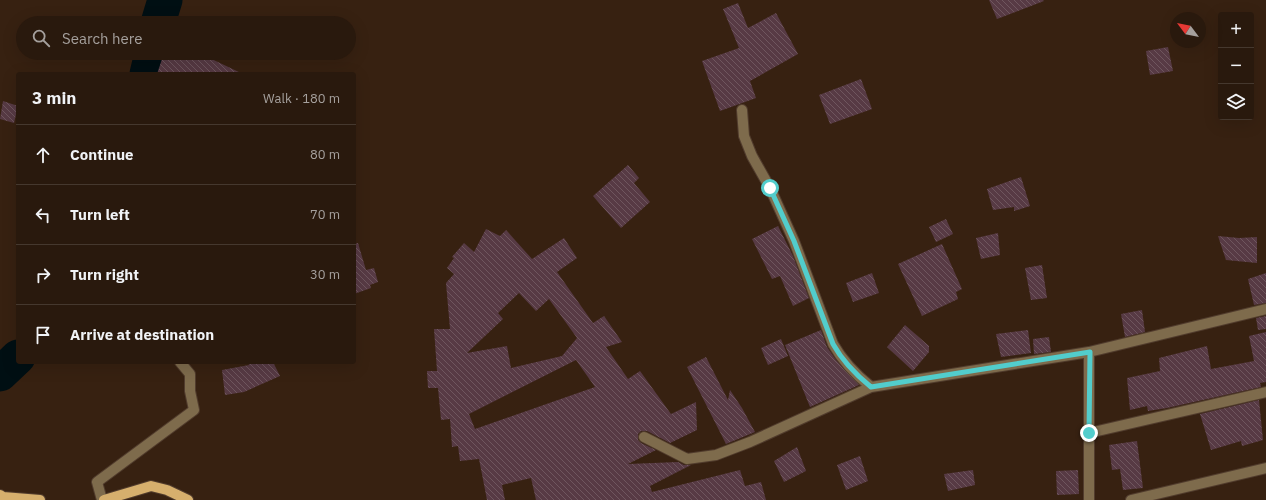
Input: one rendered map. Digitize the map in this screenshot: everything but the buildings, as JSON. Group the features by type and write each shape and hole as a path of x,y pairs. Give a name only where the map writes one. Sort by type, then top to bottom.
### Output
{"main road":[{"path":"103,500 151,486 167,490 188,500"},
{"path":"0,495 3,497 40,500"}],"street":[{"path":"742,110 744,136 794,241 833,344 841,358 871,387"},
{"path":"644,437 686,459 716,455 750,442 871,387 1090,352 1266,309"},
{"path":"1089,500 1090,352"},
{"path":"103,500 98,482 194,410 190,391 190,374 182,364"},
{"path":"1089,433 1266,392"},
{"path":"1132,500 1266,468"}],"waterway":[{"path":"160,16 165,0"},
{"path":"147,72 150,60"},
{"path":"0,374 16,359"}],"route":[{"path":"770,188 794,241 833,344 841,358 856,375 871,387 1090,352 1089,433"}]}
